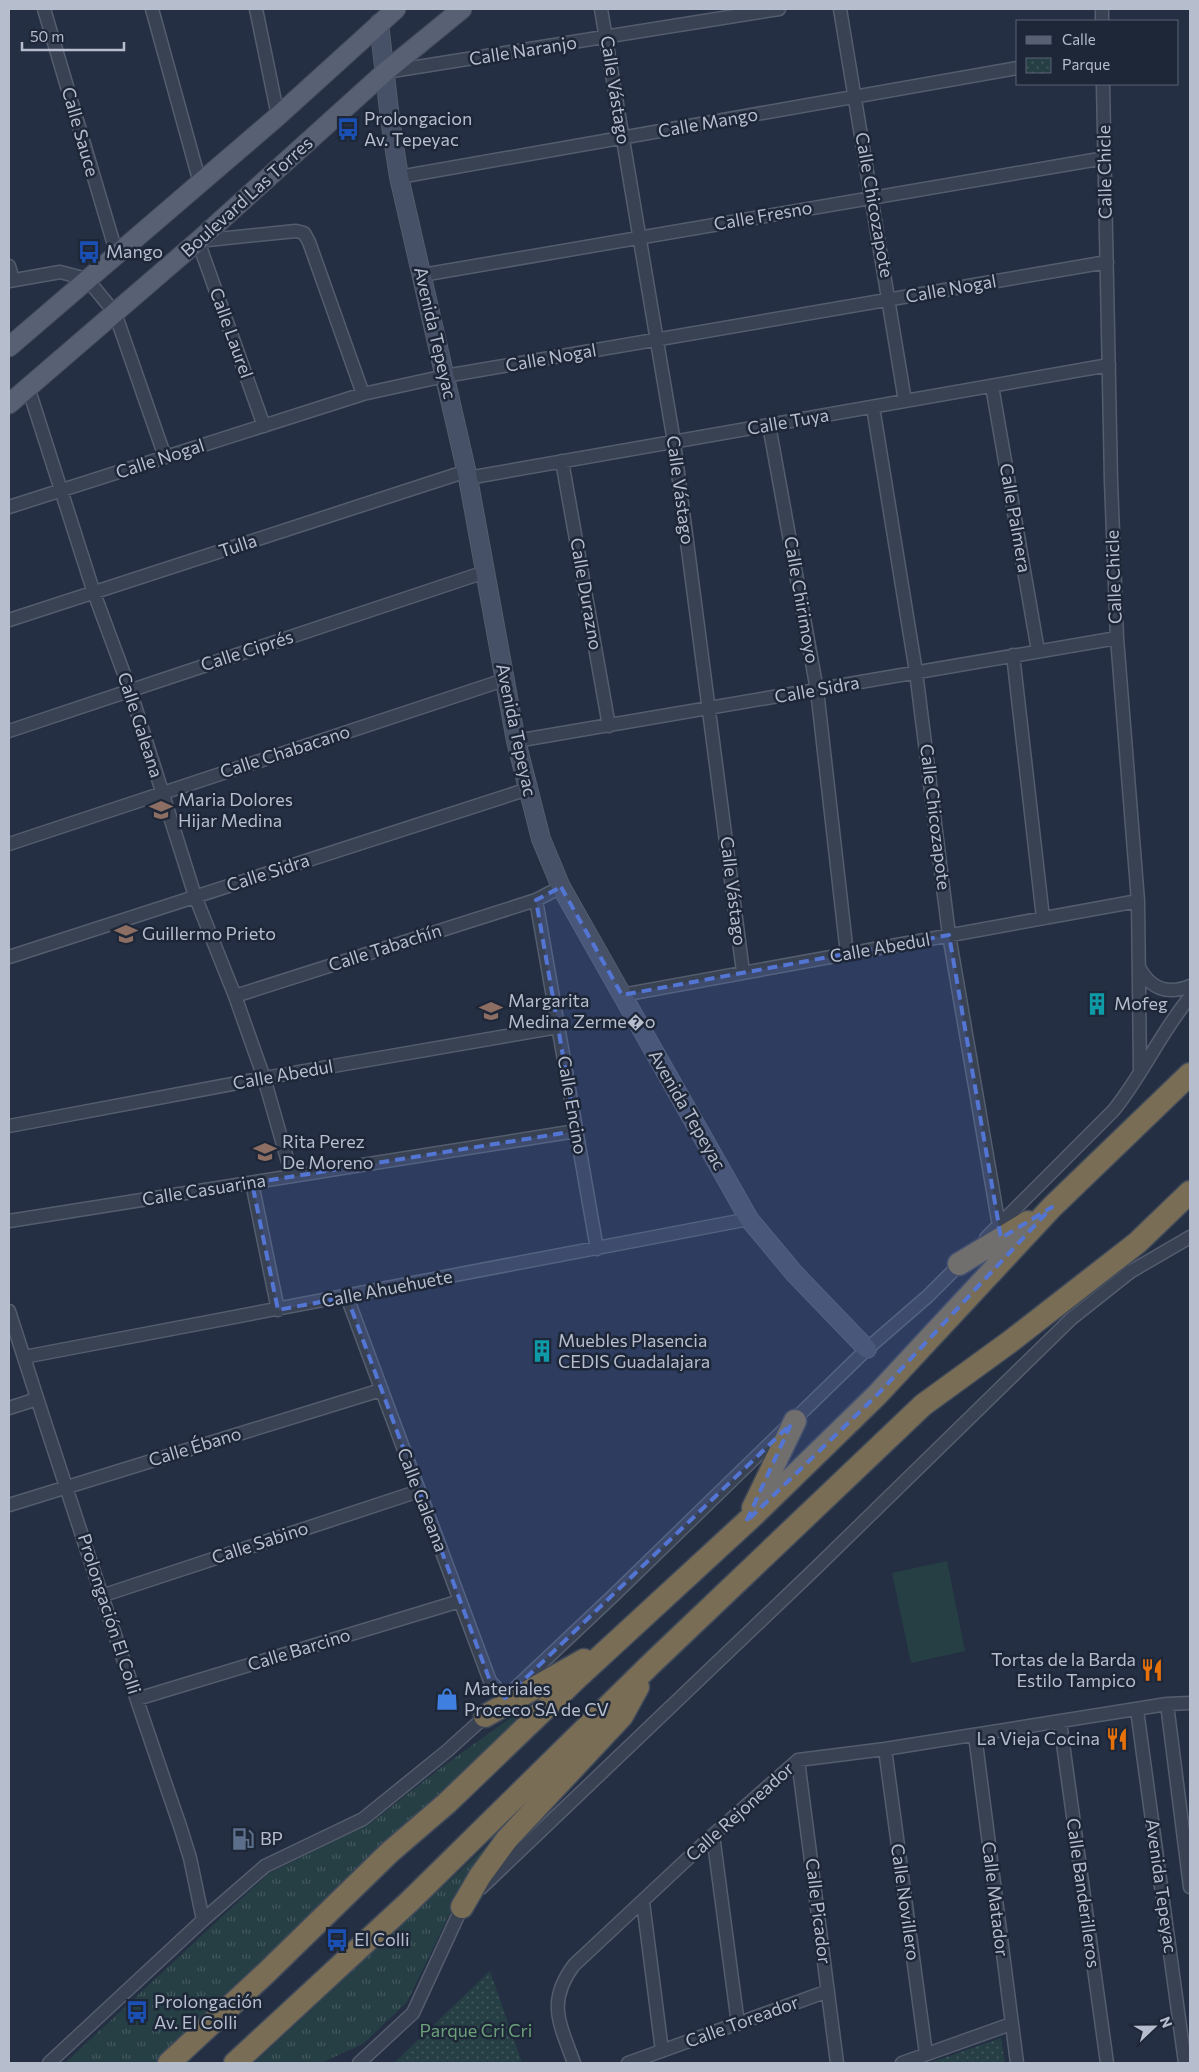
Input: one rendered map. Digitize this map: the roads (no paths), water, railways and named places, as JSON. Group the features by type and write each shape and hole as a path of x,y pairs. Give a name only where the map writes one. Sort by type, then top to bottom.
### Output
{"highway":[{"path":"169,2063 267,1972 390,1852 447,1803 617,1641 746,1522 877,1395 1052,1207 1190,1074"},
{"path":"236,2063 409,1902 651,1664 923,1405 1011,1342 1137,1243 1190,1192"},
{"path":"959,1264 1052,1207"},
{"path":"746,1522 795,1421"},
{"path":"485,1716 617,1641"},
{"path":"462,1907 480,1876 506,1839 622,1716 651,1664"}],"main road":[{"path":"9,347 278,116 378,16 396,9"},
{"name":"Boulevard Las Torres","path":"9,404 198,241 385,72 462,9"}],"street":[{"name":"Calle Sauce","path":"44,9 117,255"},
{"path":"152,9 200,183"},
{"path":"256,9 278,116"},
{"name":"Calle Vástago","path":"602,9 674,442 743,972"},
{"name":"Calle Naranjo","path":"385,72 778,9"},
{"name":"Calle Chicozapote","path":"840,9 890,300 905,401"},
{"name":"Avenida Tepeyac","path":"378,16 399,177 467,474 516,741 541,838 561,887 749,1219 794,1273 867,1349"},
{"name":"Calle Mango","path":"399,177 1016,68"},
{"name":"Calle Chicle","path":"1103,85 1116,638 1138,901 1140,1070"},
{"name":"Calle Fresno","path":"422,275 1105,158"},
{"path":"198,241 296,231 304,233 310,242 363,394"},
{"name":"Calle Laurel","path":"198,241 264,426"},
{"name":"Calle Nogal","path":"9,507 363,394 444,376 1107,262"},
{"path":"9,266 11,280 60,272 87,279 115,313 165,457"},
{"name":"Calle Tuya","path":"467,474 562,461 674,442 1109,365"},
{"name":"Calle Palmera","path":"992,386 1038,651"},
{"name":"Calle Galeana","path":"28,387 94,593 130,690 195,896 235,996 264,1078 292,1176"},
{"name":"Calle Chicozapote","path":"873,407 916,672 950,935 999,1226"},
{"name":"Calle Chirimoyo","path":"769,425 817,690 847,954"},
{"name":"Calle Durazno","path":"562,461 609,726"},
{"name":"Tulla","path":"9,620 467,474"},
{"name":"Calle Ciprés","path":"9,730 485,572"},
{"name":"Calle Sidra","path":"516,741 1116,638"},
{"path":"1013,655 1044,918"},
{"name":"Calle Chabacano","path":"9,844 504,680"},
{"name":"Calle Sidra","path":"9,957 528,789"},
{"path":"536,900 561,887"},
{"name":"Calle Tabachín","path":"235,996 536,900"},
{"name":"Calle Encino","path":"536,900 598,1249"},
{"name":"Calle Abedul","path":"622,995 1138,901"},
{"path":"1138,965 1145,978 1157,988 1174,991 1190,986"},
{"path":"50,2063 202,1920 265,1866 363,1819 448,1751 505,1698 795,1421 867,1349 928,1296 1112,1111 1130,1091 1140,1070 1171,1021 1190,997"},
{"name":"Calle Abedul","path":"9,1126 264,1078 558,1027"},
{"name":"Calle Casuarina","path":"9,1221 576,1131"},
{"path":"252,1183 278,1310"},
{"name":"Calle Ahuehuete","path":"24,1357 348,1297 749,1219"},
{"path":"359,2063 413,2013 462,1907 730,1648 824,1561 1072,1318 1130,1272 1190,1237"},
{"name":"Calle Galeana","path":"348,1297 490,1681 505,1698"},
{"name":"Prolongación El Colli","path":"9,1310 101,1596 180,1826 191,1866 202,1920"},
{"name":"Calle Ébano","path":"9,1505 381,1390"},
{"path":"9,1408 37,1399"},
{"name":"Calle Sabino","path":"101,1596 419,1491"},
{"name":"Calle Barcino","path":"137,1699 460,1601"},
{"name":"Calle Rejoneador","path":"574,2063 559,2021 558,1993 565,1977 574,1965 798,1760 885,1750 1167,1704 1190,1702"},
{"name":"Avenida Tepeyac","path":"1167,1704 1190,1887"},
{"name":"Avenida Tepeyac","path":"1137,1710 1185,2063"},
{"name":"Calle Banderilleros","path":"1060,1722 1107,2063"},
{"name":"Calle Matador","path":"975,1735 1017,2063"},
{"name":"Calle Novillero","path":"885,1750 926,2054"},
{"name":"Calle Picador","path":"798,1760 837,2063"},
{"path":"713,1836 738,2024"},
{"path":"643,1902 662,2050"},
{"name":"Calle Toreador","path":"628,2063 828,1992"},
{"path":"902,2063 1011,2024"}],"place":[{"name":"Prolongacion Av. Tepeyac","path":"348,129"},
{"name":"Mango","path":"89,252"},
{"name":"Maria Dolores Hijar Medina","path":"161,810"},
{"name":"Guillermo Prieto","path":"126,934"},
{"name":"Mofeg","path":"1097,1004"},
{"name":"Margarita Medina Zerme�o","path":"491,1011"},
{"name":"Rita Perez De Moreno","path":"265,1152"},
{"name":"Muebles Plasencia CEDIS Guadalajara","path":"542,1351"},
{"name":"Tortas de la Barda Estilo Tampico","path":"1152,1670"},
{"name":"Materiales Proceco SA de CV","path":"447,1699"},
{"name":"La Vieja Cocina","path":"1117,1739"},
{"name":"BP","path":"243,1839"},
{"name":"El Colli","path":"337,1940"},
{"name":"Prolongación Av. El Colli","path":"137,2012"}],"park label":[{"name":"Parque Cri Cri","path":"476,2031"}]}
